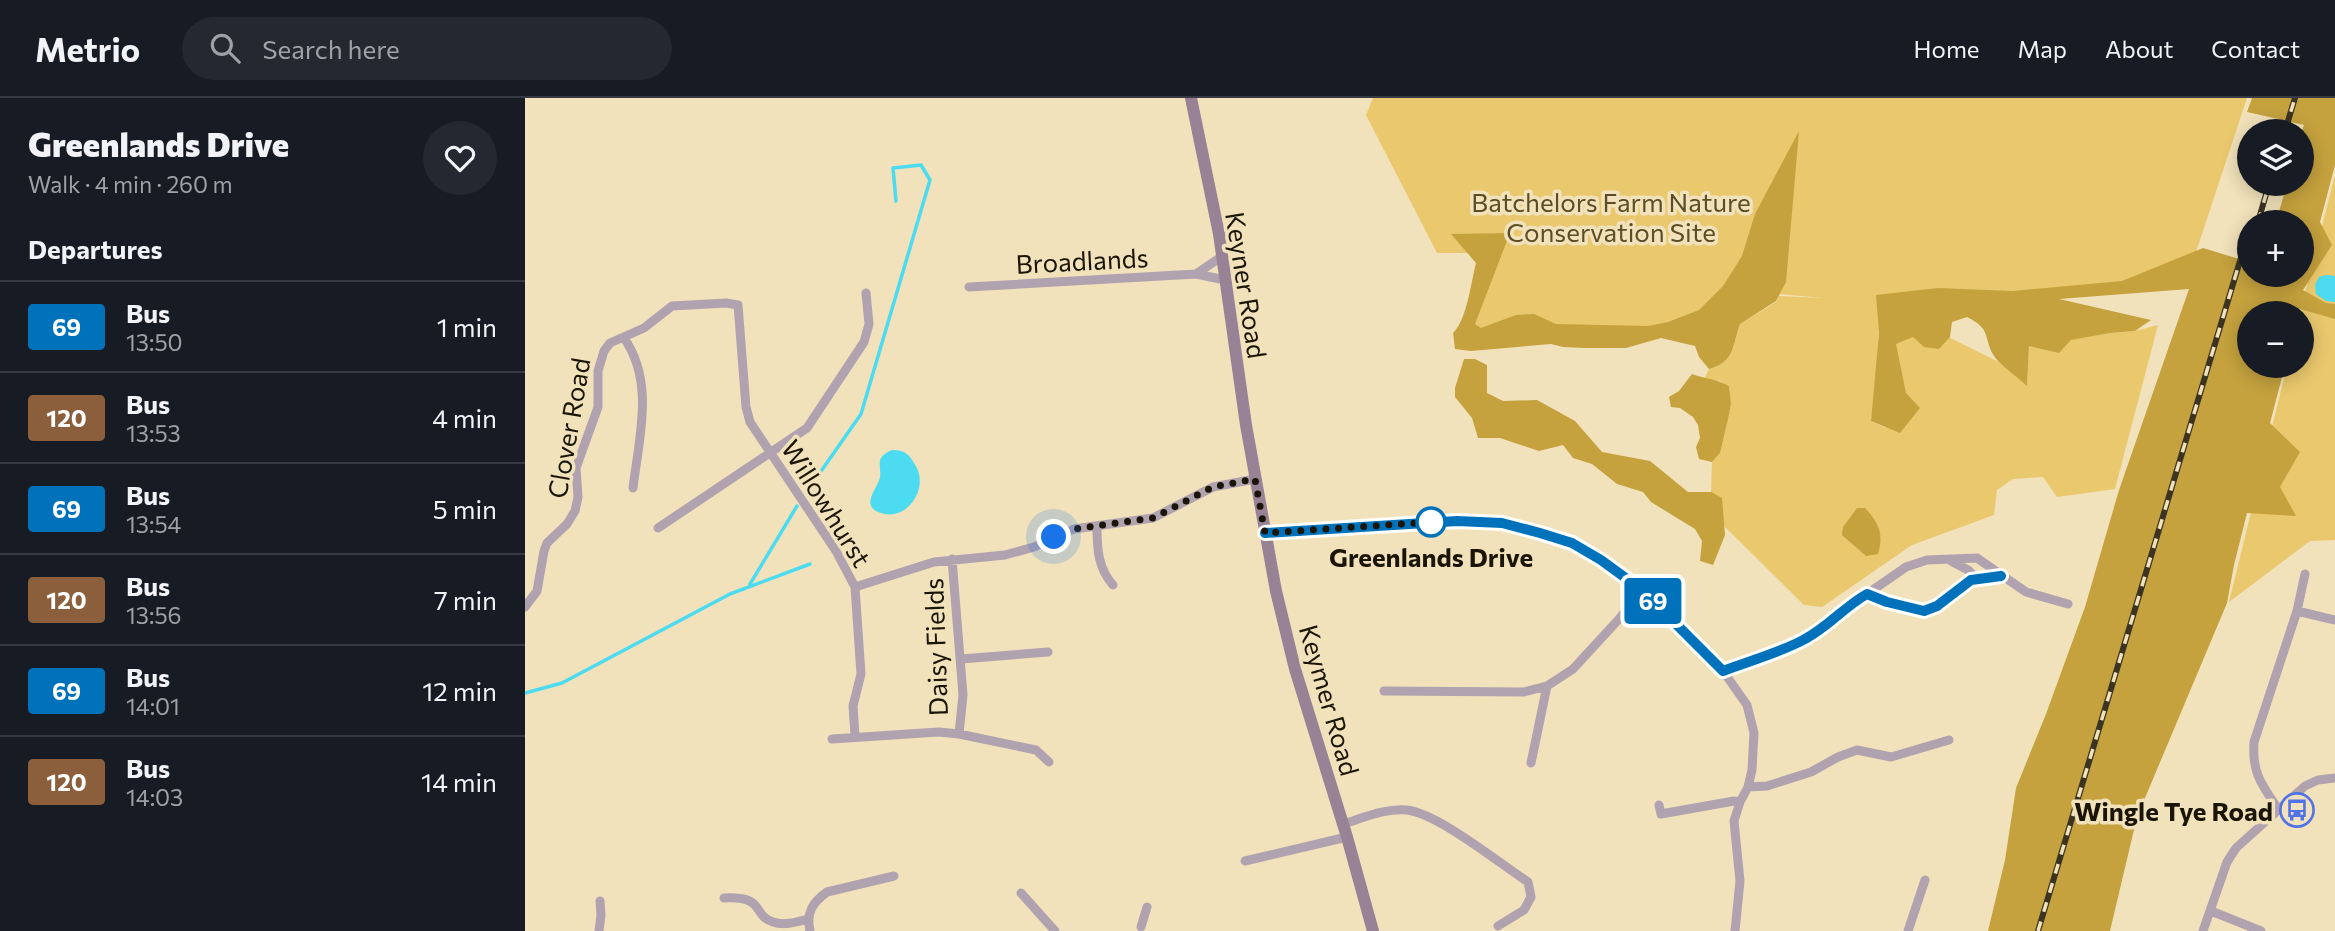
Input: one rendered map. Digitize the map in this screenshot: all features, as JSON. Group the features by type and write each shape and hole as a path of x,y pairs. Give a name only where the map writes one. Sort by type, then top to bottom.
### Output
{"street":[{"name":"Keyner Road","path":"1191,98 1219,234 1255,479"},
{"path":"1196,274 1221,257"},
{"name":"Broadlands","path":"969,286 1196,274 1225,281"},
{"path":"658,528 807,428 864,342 869,324 866,293"},
{"name":"Willowhurst","path":"671,306 726,303 739,305 746,407 750,422 836,551 855,587 934,562 1005,555 1034,547 1074,529 1153,518 1213,487 1255,479"},
{"name":"Clover Road","path":"525,607 537,591 547,543 567,524 575,511 578,497 576,468 598,407 598,371 604,351 610,343 644,328 671,306"},
{"name":"Clover Road","path":"624,338 642,376 642,430 633,488"},
{"name":"Keymer Road","path":"1255,479 1276,591 1295,669 1373,931"},
{"path":"1265,533 1457,521 1502,523 1572,543 1642,590 1723,671 1747,705 1754,733 1752,770 1734,821 1739,885 1735,931"},
{"path":"1097,527 1097,555 1112,585"},
{"path":"1723,671 1803,640 1822,629 1847,605 1906,566 1927,560 1976,558 2026,592 2069,604"},
{"name":"Daisy Fields","path":"953,559 963,695 959,734"},
{"path":"1949,560 1968,570 1978,580"},
{"path":"2278,809 2259,781 2253,761 2254,742 2297,611 2305,574"},
{"path":"1867,594 1924,611 1937,606 1971,580 2001,576"},
{"path":"855,587 861,674 853,706 855,736"},
{"path":"1384,691 1524,692 1547,686 1573,669 1642,590"},
{"path":"2297,611 2335,620"},
{"path":"961,659 1048,652"},
{"path":"1531,763 1547,686"},
{"path":"832,739 939,732 959,734 1036,750 1049,762"},
{"path":"1748,787 1767,786 1811,772 1857,750 1891,757 1949,740"},
{"path":"2203,931 2227,862 2236,848 2305,786 2318,780 2335,778"},
{"path":"1659,805 1661,814 1734,800 1740,802"},
{"path":"1343,824 1386,811 1406,810 1432,818 1528,882 1531,897 1524,910 1498,926"},
{"path":"1245,860 1347,837"},
{"path":"810,931 809,911 827,892 894,876"},
{"path":"1908,931 1925,880"},
{"path":"1021,893 1055,931"},
{"path":"725,898 740,897 753,901 769,921 786,923 808,919"},
{"path":"599,931 600,901"},
{"path":"1130,931 1143,929 1147,907"},
{"path":"2211,912 2261,931"}],"green space":[{"name":"Batchelors Farm Nature Conservation Site","path":"1373,98 2247,98 2240,119 2237,119 2237,128 2194,258 2124,286 1881,304 2003,364 2027,385 2029,345 2135,331 2158,325 2115,489 2057,497 2043,477 2013,479 1997,490 1994,515 1912,545 1822,607 1804,605 1725,527 1711,492 1712,462 1720,453 1731,404 1729,386 1720,381 1704,379 1709,369 1728,357 1740,324 1776,302 1779,296 1824,298 1732,290 1690,335 1465,335 1483,253 1437,253 1366,115","holes":["1879,315 1886,428 1871,421 1878,361"]},
{"path":"2335,175 2335,540 2310,541 2229,602 2284,378 2314,378 2314,301 2303,301 2307,287 2314,287 2314,258"}],"shaded area":[{"path":"2252,98 2335,98 2335,165 2320,222 2332,245 2314,273 2314,210 2279,210 2284,196 2314,196 2314,119 2278,119 2247,112"},
{"path":"1799,131 1786,282 1776,301 1740,324 1731,352 1724,362 1709,369 1699,357 1695,346 1661,338 1626,348 1563,347 1551,344 1471,351 1455,349 1453,333 1465,310 1476,263 1451,234 1510,233 1475,324 1481,328 1516,315 1534,314 1556,324 1648,326 1668,322 1699,310 1723,286 1742,256 1755,214"},
{"path":"2203,248 2237,258 2237,287 2305,287 2303,290 2326,303 2335,304 2335,319 2314,313 2314,301 2237,301 2237,378 2282,378 2270,423 2300,452 2280,487 2296,516 2247,513 2227,603 2137,817 2110,931 1988,931 2005,860 2016,788 2085,607 2119,490 2189,289 2059,299 2151,320 2135,331 2071,340 2059,353 2029,346 2027,386 1997,359 1984,330 1967,317 1952,322 1950,337 1939,349 1924,347 1913,337 1896,344 1906,393 1920,408 1900,433 1871,421 1879,333 1876,295 1938,288 2012,291 2122,281"},
{"path":"1464,359 1475,359 1487,365 1487,393 1503,401 1537,400 1575,421 1602,452 1650,461 1688,492 1711,492 1722,498 1725,535 1713,565 1700,561 1702,541 1695,529 1651,502 1643,492 1617,484 1592,464 1573,458 1563,445 1539,451 1500,438 1478,438 1472,418 1455,397"},
{"path":"1692,374 1729,386 1731,404 1728,419 1720,453 1712,462 1699,459 1696,447 1700,438 1698,425 1693,417 1680,408 1671,407 1669,397 1679,391"},
{"path":"1857,508 1865,508 1877,524 1880,535 1878,554 1866,556 1842,535 1843,527"}],"water":[{"path":"2335,276 2335,302 2326,301 2316,294 2315,285 2319,277"},
{"path":"892,450 903,451 910,457 919,473 920,483 918,493 906,509 887,514 876,511 870,504 880,477 880,460"}],"waterway":[{"path":"810,487 861,414 930,180 921,165 893,168 896,201"},
{"path":"750,584 797,506"},
{"path":"525,693 562,683 730,594 810,564"}],"railway":[{"path":"2289,119 2295,98"},
{"path":"2261,210 2266,196"},
{"path":"2038,931 2237,271"}],"bus line":[{"name":"69","path":"1265,533 1457,521 1502,523 1540,533 1572,543 1642,590 1723,671 1803,640 1822,629 1847,605 1867,594 1924,611 1937,606 1971,580 2001,576"}],"place":[{"name":"Greenlands Drive","path":"1431,522"},
{"name":"Wingle Tye Road","path":"2297,810"}],"route":[{"path":"1054,537 1074,529 1153,518 1213,487 1255,479 1265,533 1431,522"}]}
